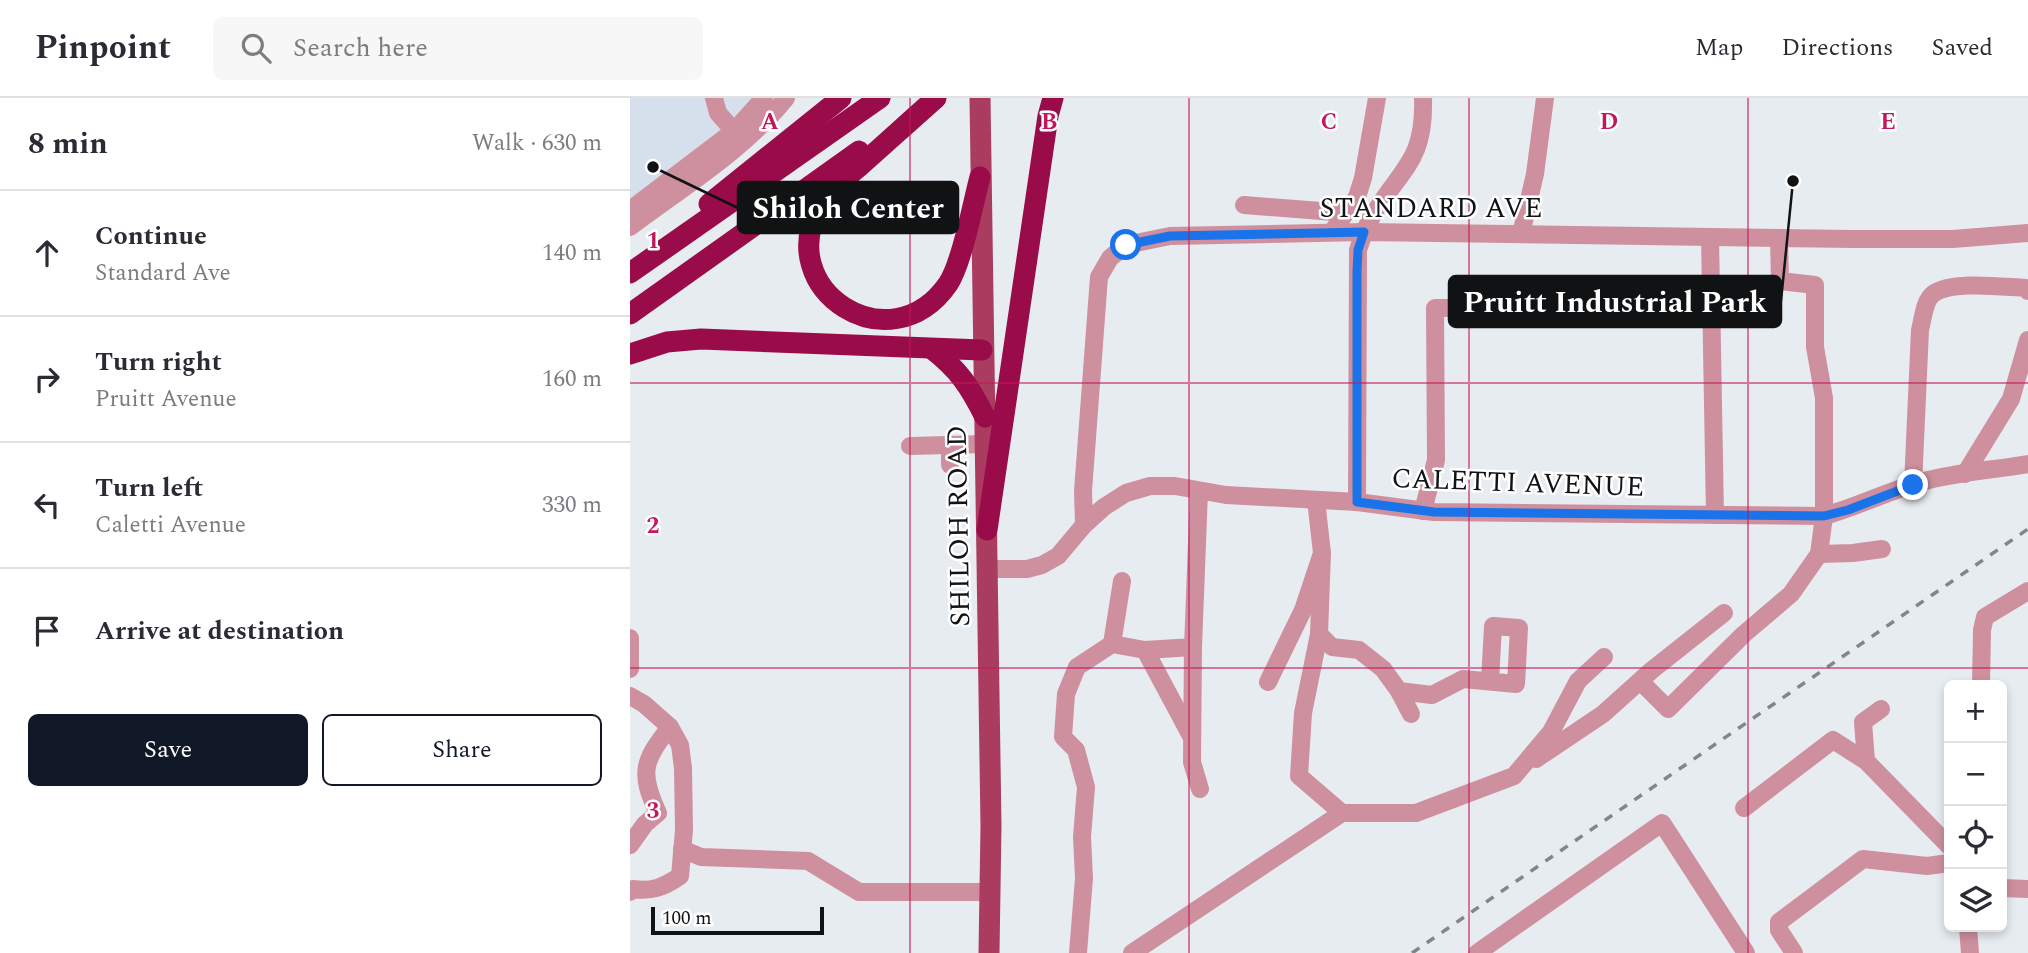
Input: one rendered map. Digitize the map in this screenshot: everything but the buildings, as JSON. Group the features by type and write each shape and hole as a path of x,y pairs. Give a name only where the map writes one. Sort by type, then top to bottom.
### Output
{"highway":[{"path":"630,273 729,186 841,98"},
{"path":"630,273 880,98"},
{"path":"935,98 836,187 819,208 810,233 810,246 819,283 837,304 865,317 900,318 927,306 950,281 980,177"},
{"path":"630,314 935,98"},
{"path":"987,530 1048,116 1053,98"},
{"path":"630,354 667,342 701,339 982,350"},
{"path":"932,349 950,363 968,384 985,417"}],"main road":[{"name":"SHILOH ROAD","path":"980,105 991,892 989,953"}],"street":[{"path":"714,98 718,113 734,131"},
{"path":"630,210 734,131 764,98"},
{"path":"630,228 740,143 771,116 786,98"},
{"path":"1332,232 1357,197 1363,178 1377,98"},
{"path":"1357,502 1358,250 1372,215 1408,167 1417,149 1422,132 1423,98"},
{"path":"1521,234 1535,174 1545,98"},
{"path":"1244,205 1346,213"},
{"name":"STANDARD AVE","path":"1084,525 1083,492 1100,277 1110,258 1126,245 1170,236 1332,232 1953,239 2028,233"},
{"path":"1710,237 1715,515"},
{"path":"1640,681 1668,709 1744,634 1791,594 1819,554 1824,516 1824,398 1815,347 1815,285 1780,281 1779,238"},
{"path":"1913,485 1920,330 1926,306 1932,295 1951,286 2026,288 2028,291"},
{"path":"1423,511 1436,460 1435,308 1482,308"},
{"path":"1965,474 2011,399 2028,340"},
{"path":"910,446 985,444"},
{"path":"950,445 950,465"},
{"name":"CALETTI AVENUE","path":"987,569 1027,569 1042,565 1058,556 1084,525 1104,507 1126,493 1150,486 1175,486 1226,495 1357,502 1423,511 1824,516 1848,510 1913,485 2028,464"},
{"path":"1199,491 1192,762 1200,789"},
{"path":"1316,500 1322,553 1319,634 1303,713 1299,776 1342,813"},
{"path":"1819,554 1853,553 1882,548"},
{"path":"1268,682 1303,610 1322,553"},
{"path":"1112,644 1122,581"},
{"path":"1981,680 1982,630 1985,617 2028,591"},
{"path":"1132,953 1342,813 1416,813 1514,776 1603,714 1724,613"},
{"path":"1319,634 1332,647 1359,650 1383,669 1411,714"},
{"path":"630,638 630,669"},
{"path":"1078,953 1084,878 1082,837 1086,787 1076,750 1063,737 1066,694 1077,667 1112,644 1145,650 1193,647"},
{"path":"1145,650 1193,739"},
{"path":"1514,776 1551,732 1578,681 1605,657"},
{"path":"1399,691 1432,695 1463,679 1490,681"},
{"path":"630,696 644,704 670,727 680,745 684,830 680,876 663,887 646,891 633,889 630,892"},
{"path":"1866,761 1863,722 1881,709"},
{"path":"630,845 645,824 658,813 650,796 645,770 653,748 670,727"},
{"path":"1744,808 1833,740 1866,761 1944,841"},
{"path":"1478,953 1662,823 1746,953"},
{"path":"682,849 701,857 808,861 859,892 991,892"},
{"path":"1794,953 1779,930 1779,922 1863,859 1927,866 1944,864"},
{"path":"2007,888 2028,889"},
{"path":"1968,932 1970,953"}],"shaded area":[{"path":"630,98 756,98 722,136 630,199"}],"railway":[{"path":"1412,953 2028,529"}],"place":[{"name":"Shiloh Center","path":"653,167"},
{"name":"Pruitt Industrial Park","path":"1793,181"}],"route":[{"path":"1126,245 1170,236 1364,232 1358,250 1357,272 1357,502 1434,512 1824,516 1848,510 1913,485"}]}
